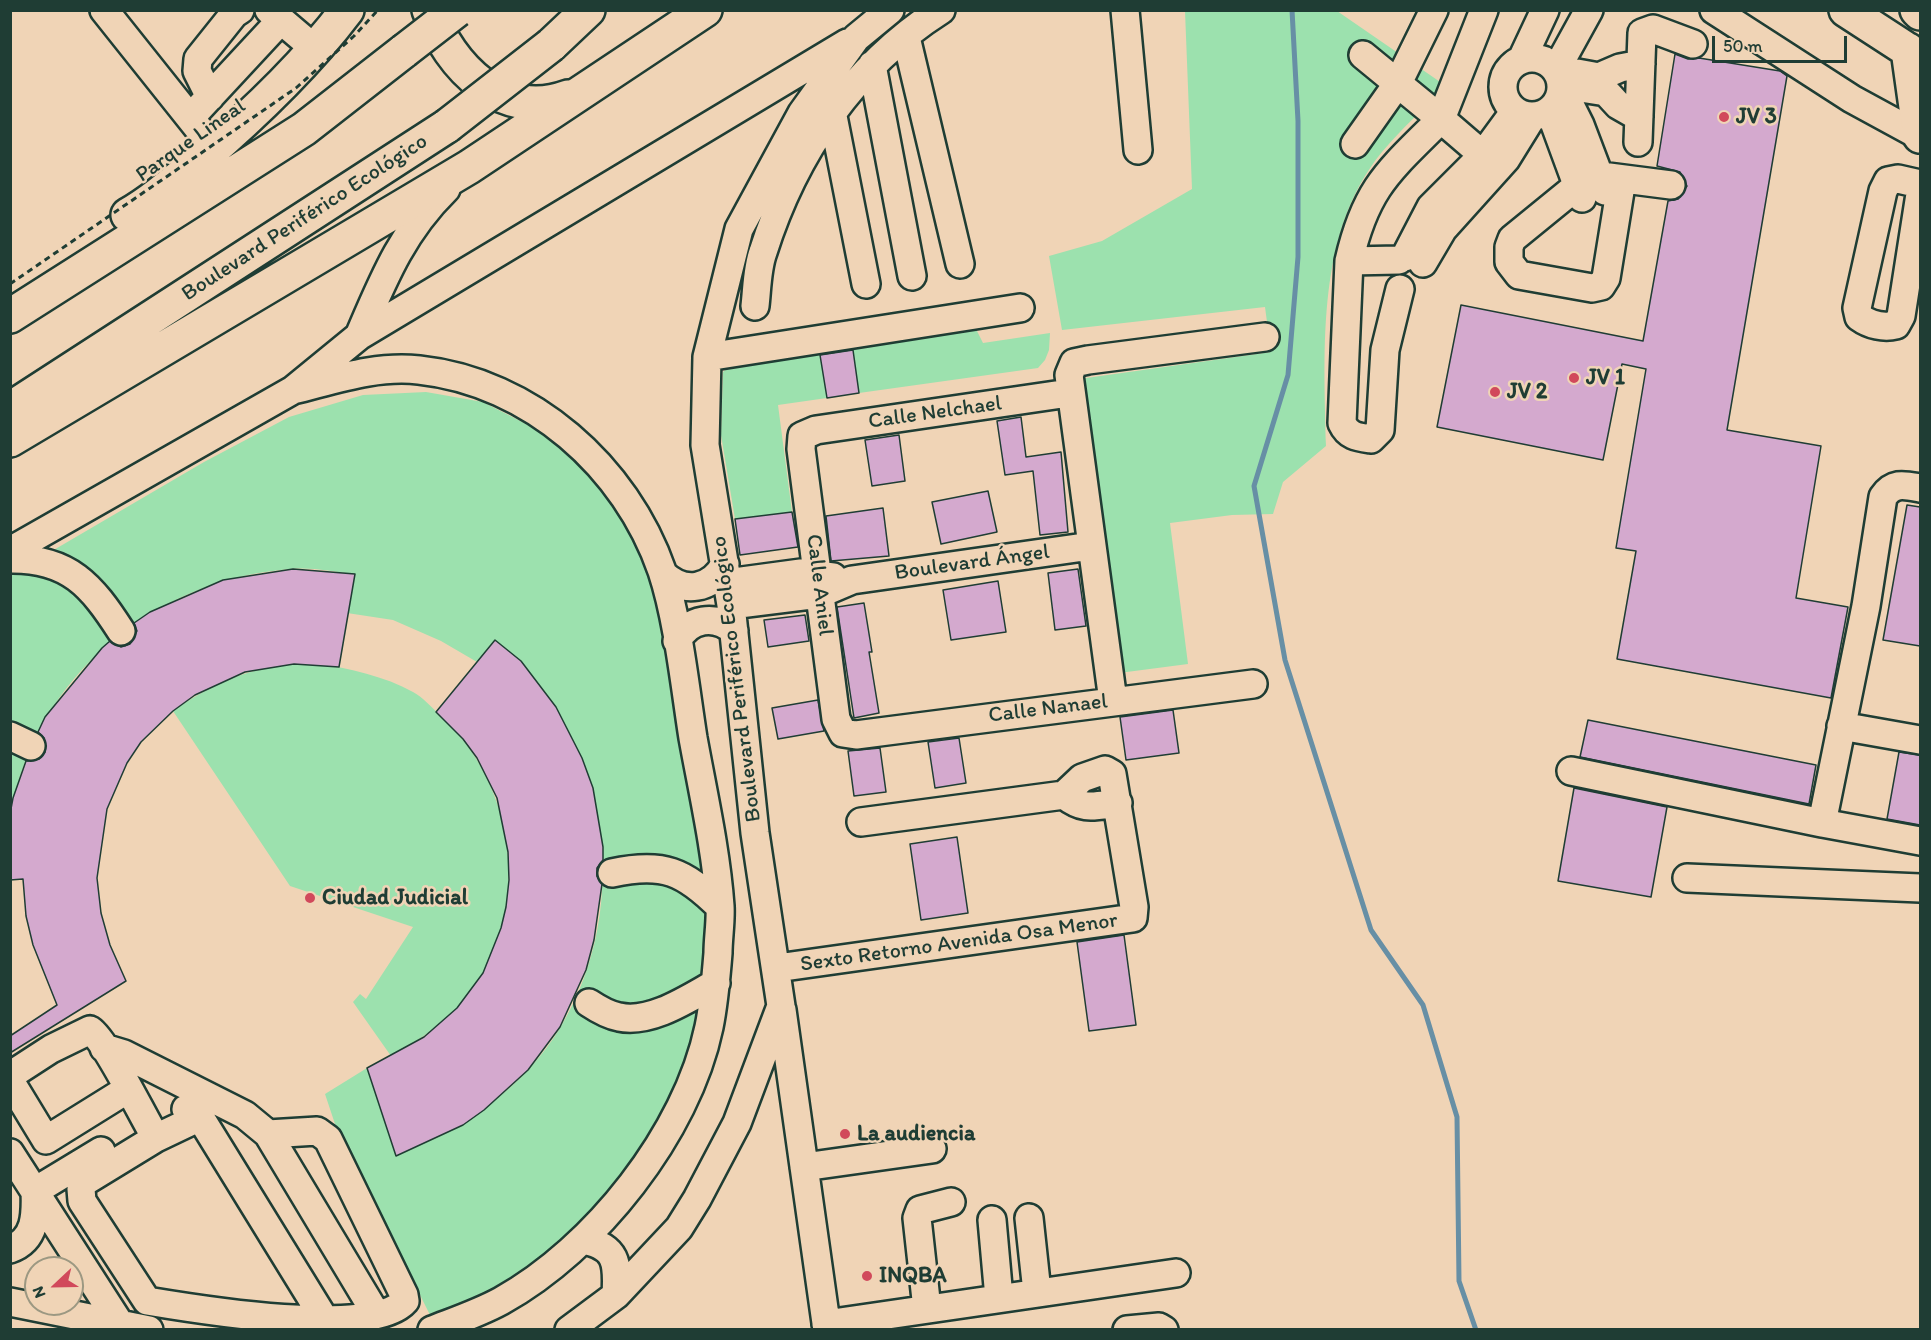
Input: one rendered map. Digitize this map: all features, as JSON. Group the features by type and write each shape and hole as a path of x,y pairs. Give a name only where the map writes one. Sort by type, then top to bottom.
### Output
{"highway":[{"path":"10,292 150,202 268,99 348,10"},
{"path":"429,10 455,58 483,86 500,97 543,104 578,94"},
{"path":"10,316 304,129 457,10"},
{"name":"Boulevard Periférico Ecológico","path":"10,409 447,126 551,45 588,10"},
{"path":"10,440 469,167 705,10"},
{"path":"1846,10 1914,54 1920,137"}],"street":[{"path":"104,10 214,148"},
{"path":"210,97 197,71 198,59 234,14 240,10"},
{"name":"Boulevard Periférico Ecológico","path":"570,1329 616,1295 661,1249 697,1199 737,1123 781,1006 755,833 729,596 705,445 707,357 739,229 802,113 856,38 890,10"},
{"path":"755,306 762,254 802,156 832,111 872,65 941,10"},
{"path":"1125,10 1138,150"},
{"path":"1355,144 1398,83 1434,10"},
{"path":"1409,260 1426,276 1420,288 1414,291 1400,289 1385,350 1380,430 1377,436 1371,439 1352,435 1342,423 1349,261 1366,204 1383,176 1441,119 1484,10"},
{"path":"1545,10 1522,59 1508,70 1503,88 1509,105 1549,93 1589,10"},
{"path":"1714,10 1852,99 1920,137"},
{"path":"190,118 210,97 275,15 315,49"},
{"path":"1349,261 1409,260 1443,229 1490,162 1549,93 1577,73 1599,77 1607,83 1618,105 1639,129 1642,33 1647,29 1693,44"},
{"path":"906,37 960,264"},
{"path":"10,551 293,390 359,336 856,38"},
{"path":"1363,55 1490,162"},
{"path":"1522,59 1541,59 1549,93 1595,189 1670,194"},
{"path":"1607,83 1620,68 1641,64"},
{"path":"872,65 912,276"},
{"path":"832,111 866,284"},
{"path":"359,336 398,249 413,225 469,167"},
{"path":"1920,184 1899,179 1888,181 1883,191 1857,308 1859,317 1867,323 1888,327 1896,325 1901,316 1920,194"},
{"path":"707,357 1020,308"},
{"path":"1113,701 1069,393 1069,375 1074,363 1265,337"},
{"name":"Boulevard Periférico Ecológico","path":"293,390 373,370 417,369 463,377 508,394 542,416 580,445 612,478 643,525 663,574 677,641 720,907 716,983 709,1029 696,1072 676,1116 648,1164 582,1240 502,1300 432,1329"},
{"name":"Calle Nelchael","path":"802,436 816,430 1069,393"},
{"name":"Calle Aniel","path":"802,436 801,448 836,719 843,733"},
{"path":"1821,823 1866,606 1883,497 1889,488 1901,484 1920,488"},
{"name":"Boulevard Ángel","path":"729,596 1091,546"},
{"path":"10,559 28,559 56,565 78,578 98,596 121,631"},
{"path":"663,574 679,585 698,587 714,579 729,596 720,622 703,620 687,627 677,641"},
{"name":"Calle Nanael","path":"843,733 856,735 1253,684"},
{"path":"1841,726 1920,740"},
{"path":"1571,771 1821,823 1920,841"},
{"name":"Sexto Retorno Avenida Osa Menor","path":"777,968 1133,918 1134,907 1118,803 1088,807 1077,805 1064,795 861,822"},
{"path":"612,873 639,867 657,867 698,884 720,907"},
{"path":"1687,878 1920,888"},
{"path":"589,1003 621,1018 640,1017 687,999 716,983"},
{"path":"781,1006 827,1327 927,1309 1176,1273"},
{"path":"103,1137 46,1140 12,1084 11,1078 14,1073 85,1030 95,1033 142,1114"},
{"path":"104,1048 124,1054 175,1078 244,1114 268,1134 376,1314"},
{"path":"35,1191 103,1137 142,1114 175,1078"},
{"path":"120,1324 14,1158 103,1137 142,1114 174,1110 191,1111 200,1117 325,1320"},
{"path":"103,1137 81,1189 82,1202 147,1301 275,1319 325,1320 376,1314 400,1306 405,1301 404,1295 328,1139 317,1131 268,1134"},
{"path":"804,1167 932,1149"},
{"path":"10,1249 29,1236 36,1208 35,1191"},
{"path":"927,1309 917,1218 920,1210 951,1202"},
{"path":"1029,1218 1037,1292"},
{"path":"992,1220 999,1298"},
{"path":"582,1240 601,1243 609,1250 617,1273 616,1295"},
{"path":"10,1302 149,1329"},
{"path":"1133,1329 1159,1327 1164,1329"}],"path":[{"name":"Parque Lineal","path":"10,284 296,88 354,36 378,10"}],"green space":[{"path":"1185,11 1337,11 1446,86 1382,152 1361,184 1345,218 1328,292 1325,331 1326,446 1283,482 1273,514 1232,515 1170,523 1188,664 1119,673 1079,379 1271,352 1265,307 1062,330 1049,256 1102,241 1192,189"},
{"path":"974,325 983,343 1050,333 1049,350 1045,360 1038,368 859,393 852,346"},
{"path":"820,351 827,398 778,405 792,512 735,519 721,435 723,372 732,364"},
{"path":"426,392 483,402 538,430 575,457 620,506 655,574 710,881 701,1017 678,1085 632,1168 571,1239 510,1281 462,1306 431,1317 336,1127 325,1094 367,1068 411,1149 455,1127 495,1100 530,1067 560,1028 584,979 598,927 603,874 598,822 585,770 564,722 533,678 495,640 477,662 441,641 393,620 347,613 354,574 314,569 291,569 241,577 193,592 149,615 109,644 74,679 46,719 24,765 11,814 11,575 204,462 289,417 363,395"},
{"path":"317,663 366,674 402,686 420,697 441,716 466,744 486,776 500,811 507,848 508,885 503,922 491,958 472,991 455,1011 424,1036 391,1056 353,1002 360,994 366,999 413,927 290,886 173,711 207,690 241,675 277,666"}],"building":[{"path":"1675,54 1688,59 1699,58 1780,71 1787,76 1727,430 1821,446 1796,598 1848,607 1831,698 1617,659 1636,551 1616,548 1646,369 1622,364 1603,460 1437,427 1461,305 1643,341 1668,201 1678,199 1687,186 1680,172 1657,166"},
{"path":"853,350 859,393 827,398 820,355"},
{"path":"1021,417 1026,457 1061,452 1068,532 1040,535 1033,471 1005,475 997,421"},
{"path":"899,435 905,481 872,486 865,440"},
{"path":"988,491 997,532 941,544 932,502"},
{"path":"1907,505 1920,507 1920,646 1883,640"},
{"path":"883,508 889,556 831,561 826,516"},
{"path":"792,512 798,547 740,555 735,519"},
{"path":"293,569 355,574 339,667 294,664 245,672 195,695 173,711 141,742 127,763 107,809 97,878 101,913 110,945 126,981 10,1053 10,1036 57,1005 33,945 26,916 23,879 10,880 10,814 13,798 26,761 39,759 45,752 44,738 38,732 45,717 110,641 121,647 130,644 137,631 134,623 150,612 223,580"},
{"path":"1078,569 1086,626 1055,630 1048,573"},
{"path":"998,581 1006,632 951,640 943,590"},
{"path":"864,603 879,713 854,718 837,607"},
{"path":"805,615 809,641 768,647 764,620"},
{"path":"495,640 521,661 556,707 582,758 593,788 603,847 603,860 597,868 597,876 602,884 594,940 586,970 560,1027 528,1070 484,1110 463,1125 396,1156 367,1068 424,1037 457,1008 483,973 501,928 506,907 509,880 508,852 497,798 477,758 463,739 436,712"},
{"path":"818,700 824,731 778,739 772,708"},
{"path":"1173,710 1179,753 1126,760 1120,717"},
{"path":"1588,720 1816,765 1809,804 1580,757"},
{"path":"959,738 966,783 935,788 928,742"},
{"path":"880,748 886,792 854,796 848,751"},
{"path":"1899,752 1920,755 1920,825 1887,819"},
{"path":"1574,788 1667,807 1651,897 1558,881"},
{"path":"957,837 968,913 921,920 910,844"},
{"path":"1124,935 1136,1025 1089,1031 1077,942"}],"waterway":[{"path":"1292,10 1298,121 1298,257 1288,375 1254,486 1285,660 1371,930 1423,1005 1457,1117 1459,1281 1476,1330"}],"place":[{"name":"JV 3","path":"1724,117"},
{"name":"JV 1","path":"1574,378"},
{"name":"JV 2","path":"1495,392"},
{"name":"Ciudad Judicial","path":"310,898"},
{"name":"La audiencia","path":"845,1134"},
{"name":"INQBA","path":"867,1276"}]}
